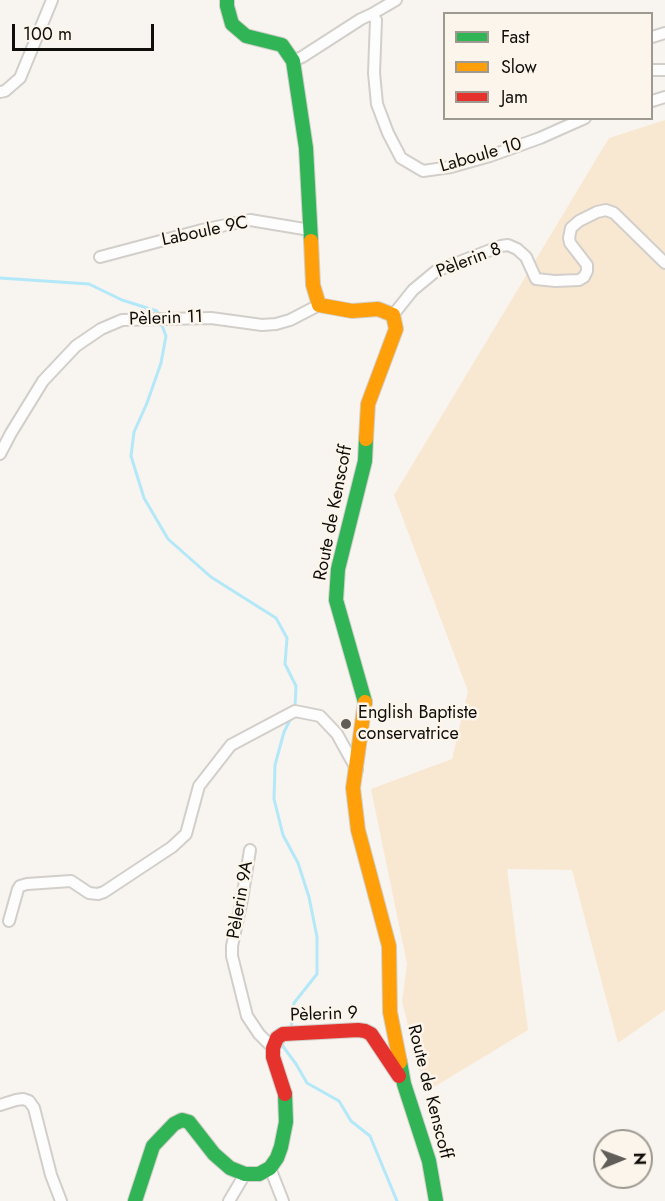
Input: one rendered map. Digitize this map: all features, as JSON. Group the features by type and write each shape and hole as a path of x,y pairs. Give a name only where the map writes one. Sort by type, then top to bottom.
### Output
{"main road":[{"path":"227,0 232,24 246,36 282,45 293,61 306,148 313,285 319,305 352,311 378,309 393,315"},
{"name":"Route de Kenscoff","path":"393,315 396,329 368,404 365,461 338,569 336,600 365,702 353,788 358,830 389,946 390,1012 404,1084 429,1161 436,1201"},
{"name":"Pèlerin 9","path":"273,1048 277,1038 283,1034 365,1031 371,1034 404,1084"},
{"path":"135,1201 153,1146 174,1124 182,1120 189,1122 214,1154 230,1168 245,1174 259,1174 270,1168 281,1147 286,1122 285,1093 273,1057 273,1048"}],"street":[{"path":"0,92 5,91 20,78 52,0"},
{"path":"293,61 396,0"},
{"name":"Laboule 10","path":"372,14 376,20 374,74 377,104 401,158 423,171 451,167 490,156 580,120"},
{"name":"Pèlerin 8","path":"393,315 412,290 436,271 501,246 508,245 526,257 536,279 555,282 579,280 584,277 587,266 570,243 571,228 579,221 606,210 614,213 665,263"},
{"name":"Laboule 9C","path":"100,257 250,220 310,230"},
{"name":"Pèlerin 11","path":"0,454 43,381 76,346 101,329 122,320 150,319 211,318 262,325 276,324 290,320 319,305"},
{"path":"9,921 20,886 71,881 89,893 98,894 172,847 186,834 199,786 231,745 295,711 320,716 337,734 357,770"},
{"name":"Pèlerin 9A","path":"250,850 232,956 247,1016 259,1034 273,1048"},
{"path":"0,1105 23,1099 29,1101 34,1108 51,1175 61,1201"},
{"path":"270,1168 283,1201"},
{"path":"229,1201 245,1174"}],"shaded area":[{"path":"665,120 665,1010 618,1043 572,870 507,869 528,1030 429,1090 419,1070 402,1001 407,964 371,789 452,759 468,691 394,495 609,138"}],"waterway":[{"path":"0,278 89,284 122,300 157,311 159,317"},
{"path":"161,323 166,336 161,363 134,432 131,456 144,498 168,539 211,577 276,618 287,638 285,664 296,686 295,707"},
{"path":"291,1029 294,1003 317,974 317,937 309,897 298,863 283,835 274,799 275,765 284,732 292,716"},
{"path":"283,1043 282,1045 307,1083 339,1101 351,1121 370,1136 397,1201"}],"traffic: fast":[{"path":"227,0 232,24 246,36 282,45 293,61 306,148 311,241"},
{"path":"365,702 336,600 338,569 365,461 366,439"},
{"path":"400,1062 404,1084 429,1161 436,1201"},
{"path":"135,1201 153,1146 174,1124 182,1120 189,1122 214,1154 230,1168 245,1174 259,1174 270,1168 281,1147 286,1122 285,1094"}],"traffic: slow":[{"path":"311,241 313,285 319,305 352,311 378,309 393,315 396,329 368,404 366,439"},
{"path":"365,702 353,788 358,830 389,946 390,1012 400,1062"}],"traffic: jam":[{"path":"285,1094 273,1057 273,1048 277,1038 283,1034 365,1031 371,1034 399,1076"}],"place":[{"name":"English Baptiste conservatrice","path":"346,724"}]}
